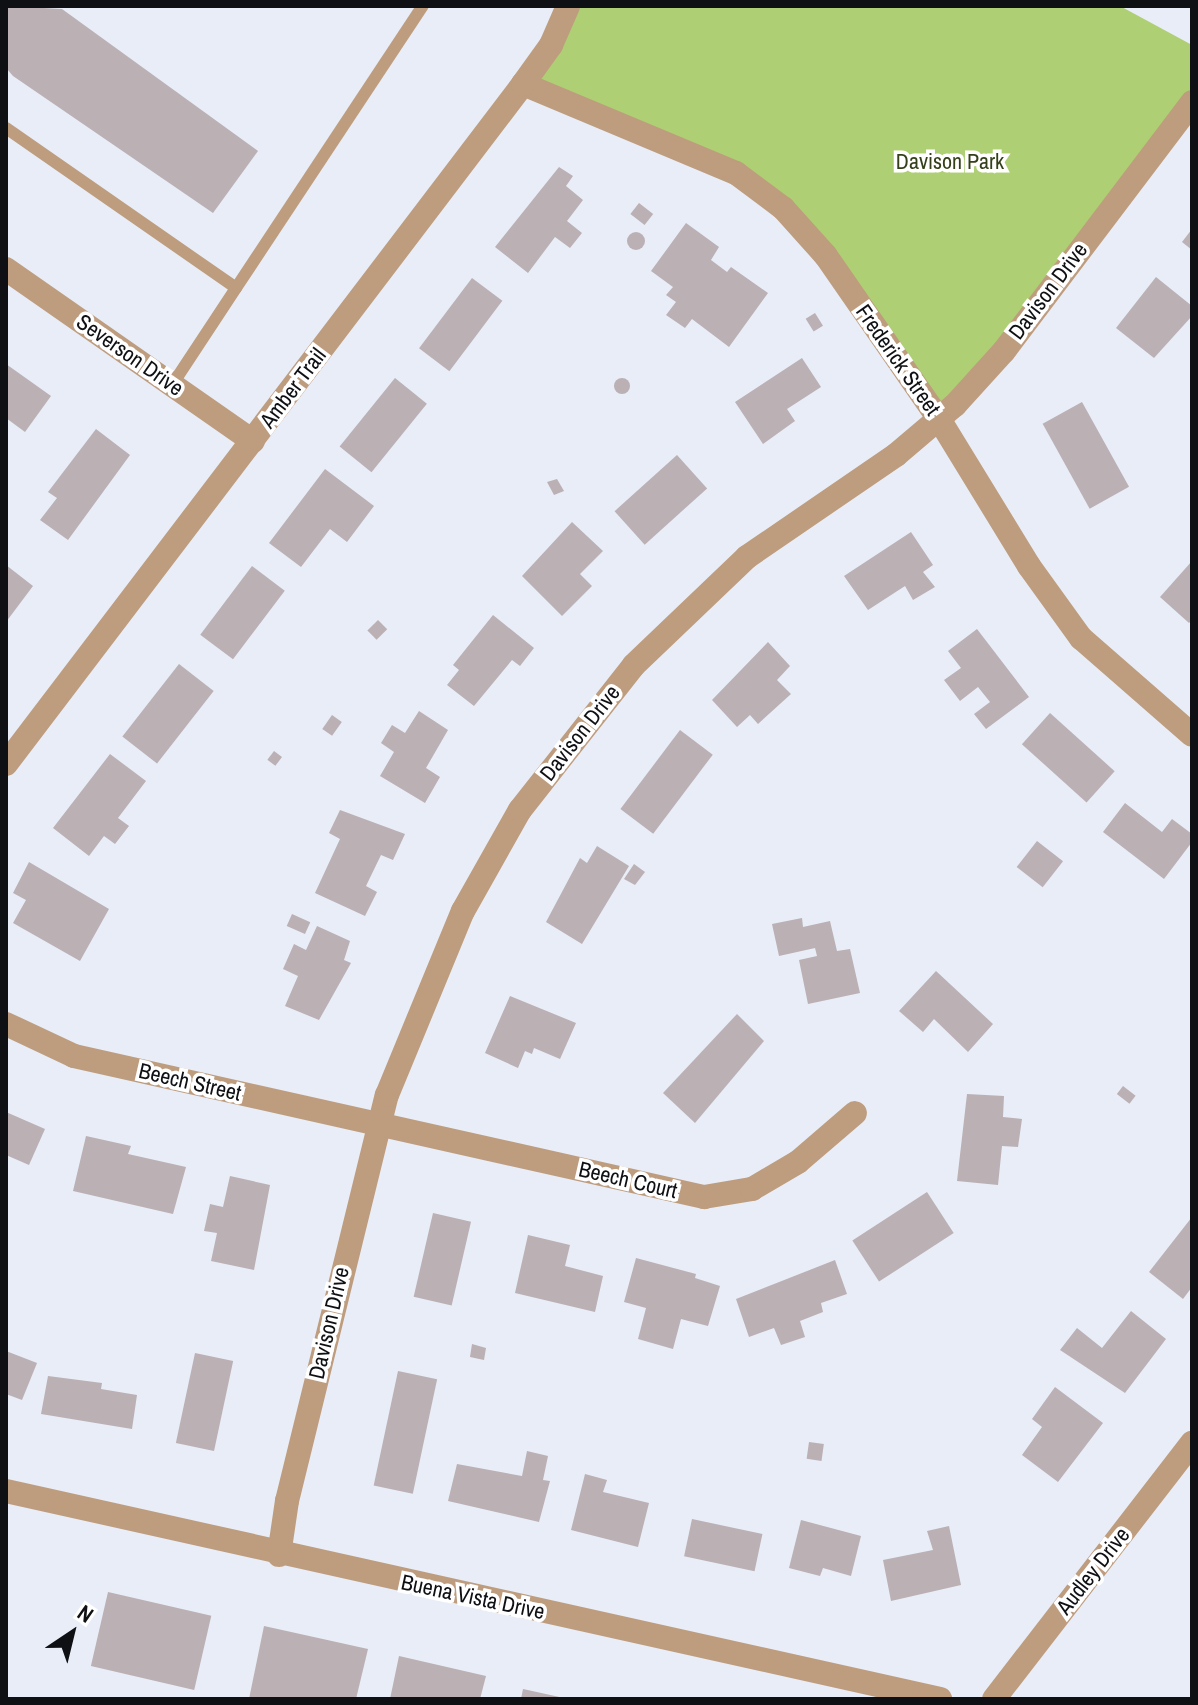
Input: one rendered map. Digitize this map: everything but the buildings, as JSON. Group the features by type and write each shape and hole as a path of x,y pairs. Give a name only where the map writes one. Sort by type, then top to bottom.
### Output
{"street":[{"name":"Amber Trail","path":"6,764 523,84 551,45 568,6"},
{"name":"Frederick Street","path":"523,84 736,173 783,208 826,256 939,419 1029,566 1081,638 1192,735"},
{"name":"Davison Drive","path":"279,1555 287,1501 379,1126 418,1010 463,911 520,810 571,741 634,665 747,557 939,419 1004,351 1192,102"},
{"name":"Severson Drive","path":"6,269 253,441"},
{"name":"Beech Street","path":"6,1024 74,1056 379,1126"},
{"name":"Beech Court","path":"379,1126 704,1197 752,1189 798,1162 855,1113"},
{"name":"Audley Drive","path":"994,1699 1192,1443"},
{"name":"Buena Vista Drive","path":"6,1491 279,1555 940,1699"}],"lane":[{"path":"172,385 423,6"},
{"path":"6,128 236,288"}],"green space":[{"name":"Davison Park","path":"568,6 1120,6 1192,45 1192,102 939,419 783,208 523,84"}]}
